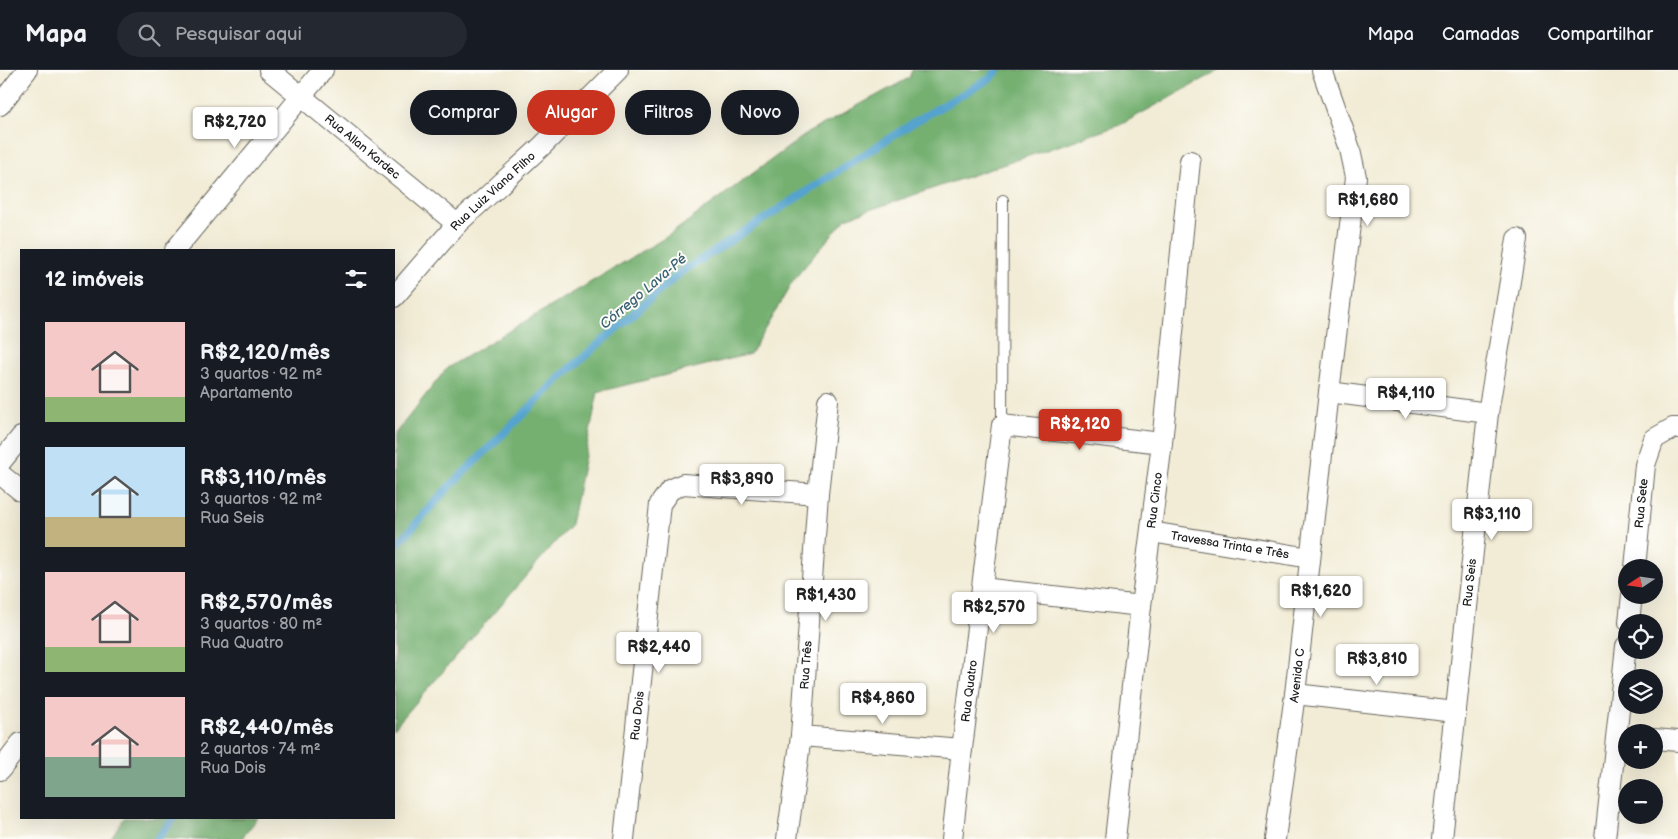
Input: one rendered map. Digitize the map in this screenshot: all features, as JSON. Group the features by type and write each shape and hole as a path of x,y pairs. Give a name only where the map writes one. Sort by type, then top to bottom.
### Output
{"street":[{"path":"0,105 27,70"},
{"name":"Rua Allan Kardec","path":"269,70 457,224"},
{"path":"176,249 323,70"},
{"name":"Rua Luiz Viana Filho","path":"395,296 457,224 542,146 618,70"},
{"name":"Avenida C","path":"1275,839 1295,694 1329,392 1356,176 1350,149 1322,70"},
{"name":"Rua Cinco","path":"1115,839 1141,606 1162,443 1190,162"},
{"name":"Rua Seis","path":"1447,839 1456,712 1488,413 1517,239"},
{"path":"1329,392 1488,413"},
{"name":"Rua Três","path":"787,839 801,736 818,494 828,401"},
{"path":"1002,425 1162,443"},
{"name":"Rua Quatro","path":"952,839 1002,425"},
{"name":"Rua Sete","path":"1636,559 1645,465 1654,439 1673,428 1678,428"},
{"path":"0,463 20,438"},
{"path":"0,474 20,490"},
{"name":"Rua Dois","path":"624,839 660,504 670,490 684,484 818,494"},
{"name":"Travessa Trinta e Três","path":"1151,532 1310,558"},
{"path":"982,588 1141,606"},
{"path":"1622,724 1625,659"},
{"path":"1295,694 1456,712"},
{"path":"801,736 962,749"},
{"path":"1663,740 1678,741"},
{"path":"0,770 20,744"},
{"path":"1605,839 1618,757"}],"lane":[{"path":"1002,425 1003,200"}],"green space":[{"path":"912,70 1220,70 1120,125 846,218 795,278 750,354 598,392 571,524 395,727 395,434 447,368 668,236 809,132 909,78"},
{"path":"123,819 257,819 241,839 110,839"}],"waterway":[{"name":"Córrego Lava-Pé","path":"395,547 445,491 562,376 680,273 916,121 991,78 998,70"},
{"name":"Córrego Lava-Pé","path":"157,839 173,819"}]}
